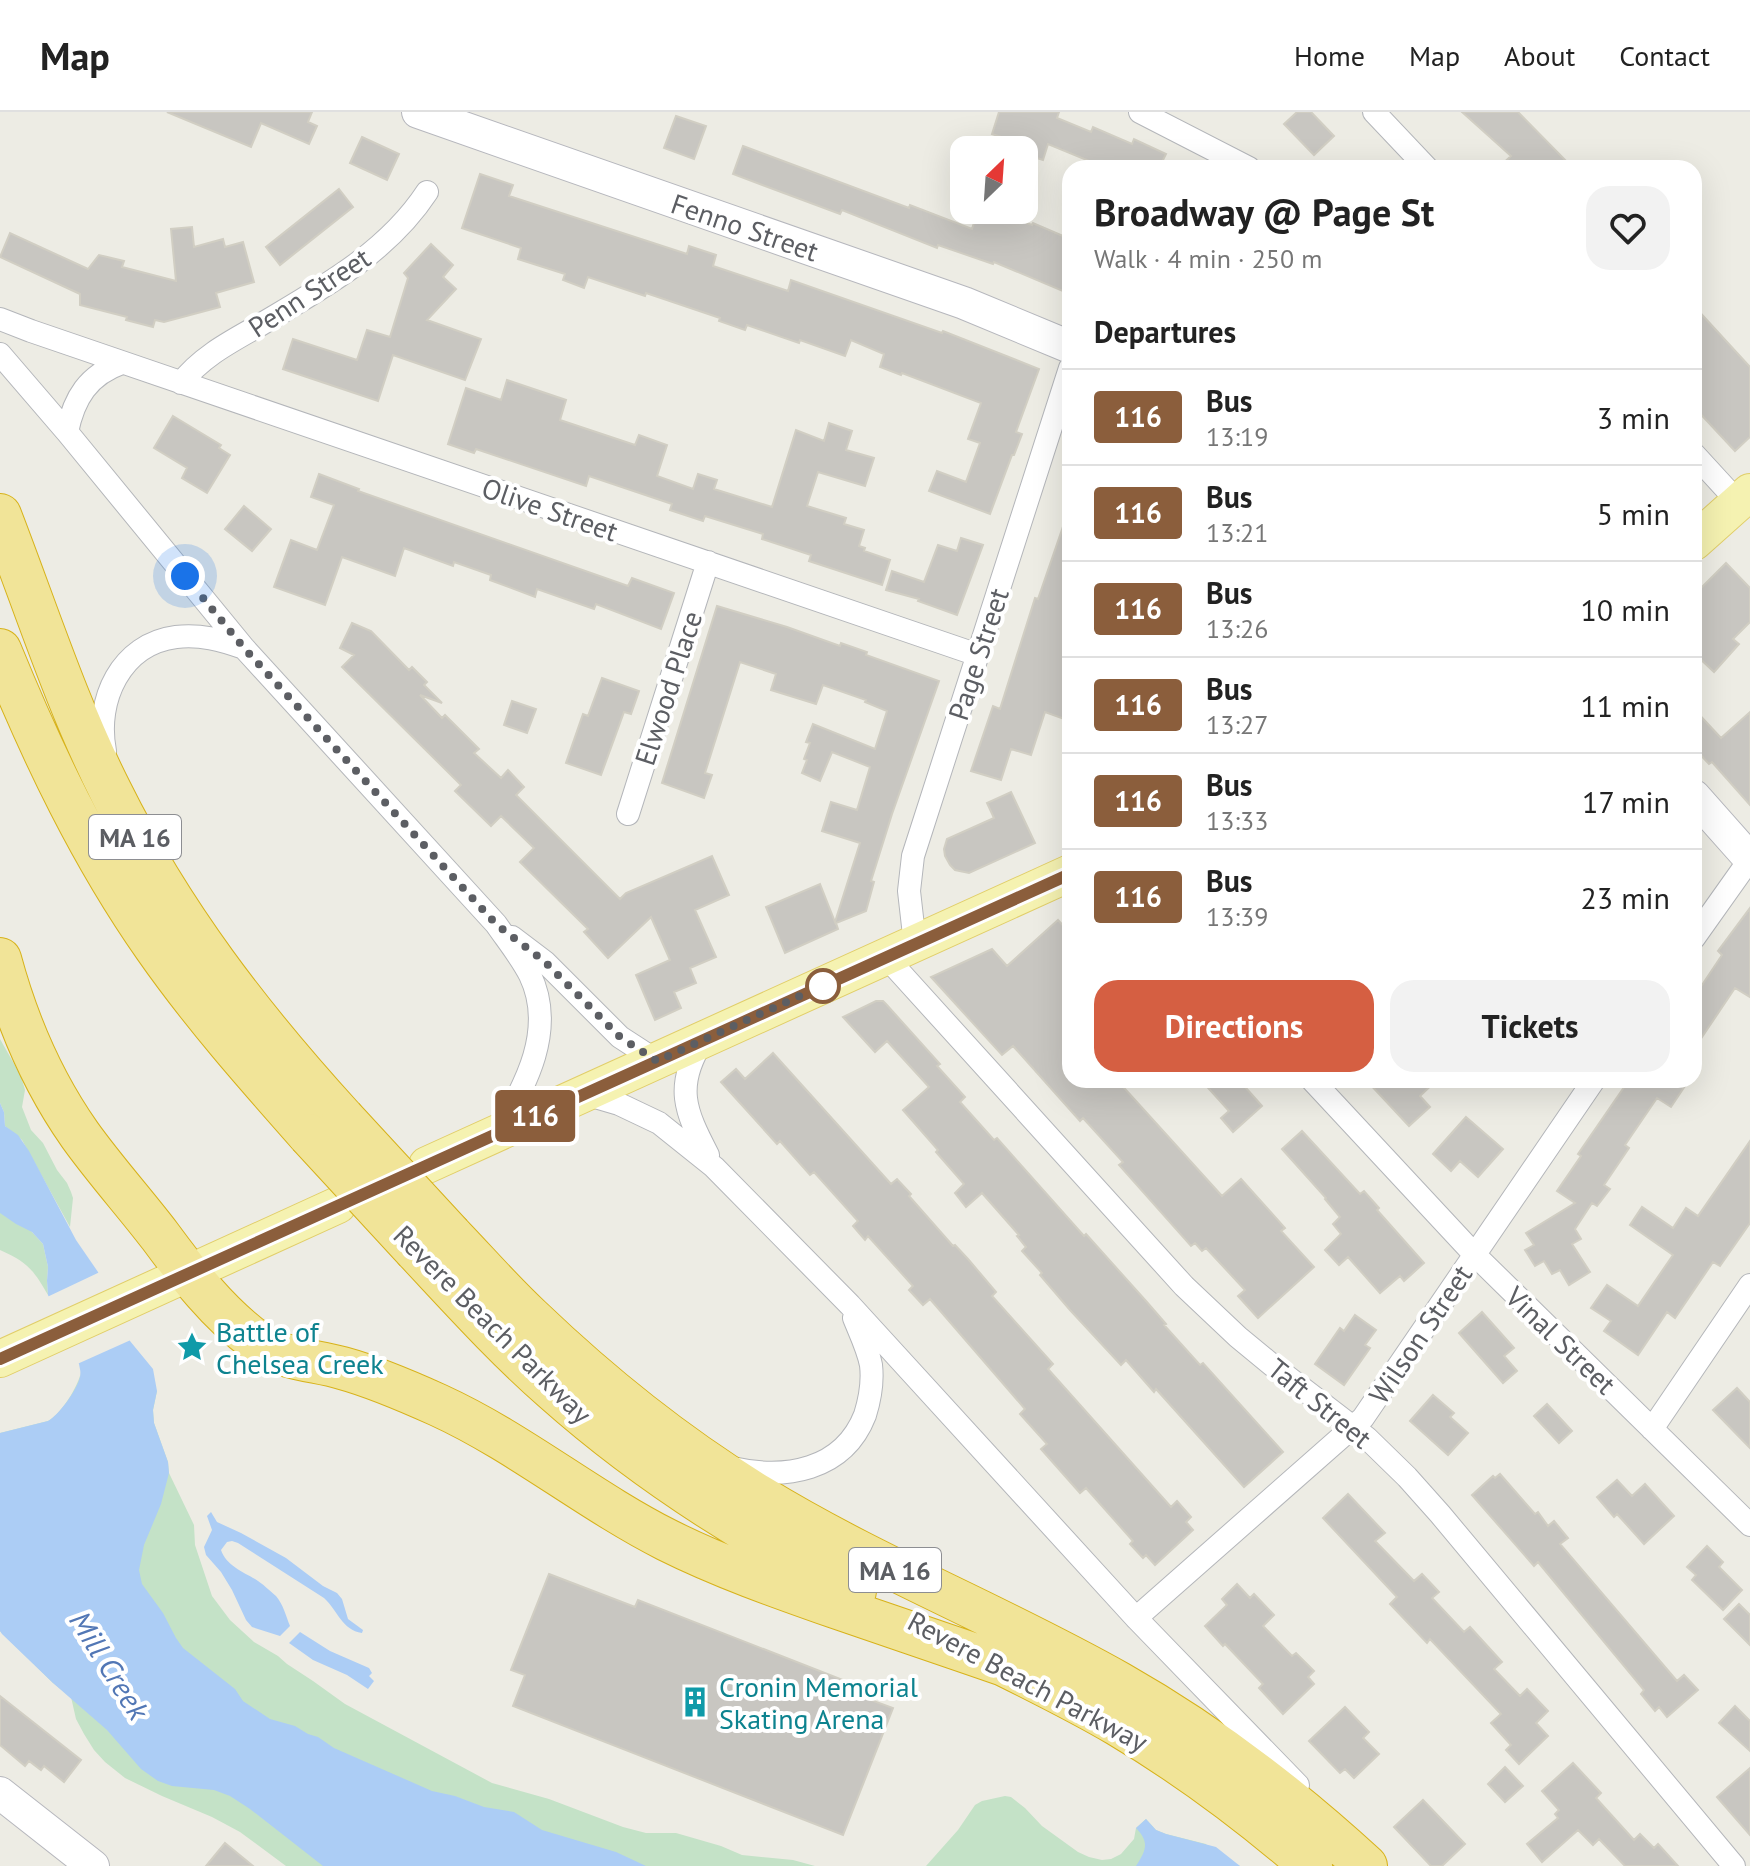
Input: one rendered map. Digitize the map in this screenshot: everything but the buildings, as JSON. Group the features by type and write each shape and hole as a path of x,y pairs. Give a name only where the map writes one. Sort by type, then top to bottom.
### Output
{"highway":[{"name":"Revere Beach Parkway","path":"0,515 75,715 120,810 173,901 227,980 279,1045 326,1126"},
{"name":"Revere Beach Parkway","path":"0,650 75,813 110,877 206,1016 326,1126 434,1243 529,1317 623,1400 690,1451 817,1530 1079,1661 1156,1705 1227,1751 1369,1866"},
{"path":"0,959 21,1027 36,1060 90,1149 230,1319 267,1349 357,1372 447,1409 689,1551 770,1584 1007,1666"},
{"name":"Revere Beach Parkway","path":"434,1243 491,1331 544,1382 678,1488 777,1550 1109,1720 1240,1808 1311,1866"}],"main road":[{"path":"1702,535 1744,497"},
{"path":"427,1165 1062,877"},
{"path":"0,1359 338,1205"}],"street":[{"name":"Fenno Street","path":"418,112 964,303 1062,344"},
{"path":"1140,112 1233,160"},
{"path":"1374,112 1419,160"},
{"name":"Penn Street","path":"181,383 200,362 217,350 318,291 365,258 402,224 427,192"},
{"name":"Olive Street","path":"0,319 978,655"},
{"path":"0,354 244,648 496,924 529,973 537,995 539,1037 530,1069 498,1133"},
{"path":"67,432 71,412 85,388 102,372 122,363"},
{"name":"Page Street","path":"901,950 913,856 1062,393"},
{"path":"1702,461 1744,497"},
{"name":"Elwood Place","path":"628,814 708,562"},
{"name":"Revere Beach Parkway","path":"120,810 106,757 102,722 107,697 122,668 146,648 176,637 212,638 244,648"},
{"path":"1702,805 1750,859 1702,927"},
{"path":"496,924 545,962 620,1037 657,1061"},
{"name":"Taft Street","path":"901,950 1184,1286 1272,1365 1354,1427 1391,1461 1440,1514 1734,1866"},
{"name":"Revere Beach Parkway","path":"703,1040 687,1075 686,1100 690,1119 714,1167"},
{"name":"Vinal Street","path":"1319,1088 1474,1254 1750,1525"},
{"name":"Wilson Street","path":"1136,1618 1370,1410 1588,1088"},
{"name":"Revere Beach Parkway","path":"584,1094 619,1104 668,1128 714,1167 850,1305 1136,1618 1289,1776 1369,1866"},
{"path":"1652,1429 1750,1285"},
{"name":"Revere Beach Parkway","path":"690,1451 731,1467 777,1473 810,1468 838,1451 863,1420 871,1383 869,1356 850,1305"},
{"path":"0,1793 93,1866"}],"green space":[{"path":"0,1039 21,1076 25,1090 22,1107 31,1130 43,1143 71,1192 70,1227 22,1140 5,1126 0,1103"},
{"path":"0,1175 32,1232 43,1244 48,1267 48,1295 28,1267 0,1250"},
{"path":"81,1372 53,1559 434,1866 286,1866 240,1832 125,1778 105,1762 94,1750 76,1719 71,1697 0,1631 0,1433 53,1418 68,1400"},
{"path":"124,1381 157,1391 154,1423 169,1473 194,1525 195,1545 212,1596 230,1620 254,1642 345,1704 492,1783 646,1833 676,1833 742,1855 793,1860 815,1866 486,1866 105,1633"},
{"path":"1011,1797 1042,1826 1089,1857 1102,1860 1121,1854 1134,1839 1136,1828 1146,1819 1156,1830 1206,1844 1210,1851 1240,1866 926,1866 958,1830 975,1805"}],"water":[{"name":"Mill Creek","path":"0,1103 5,1126 18,1135 29,1151 76,1240 98,1272 130,1341 153,1369 157,1391 154,1423 169,1473 161,1504 144,1545 139,1570 142,1584 183,1648 235,1689 243,1701 270,1719 295,1726 334,1748 432,1791 484,1807 514,1812 542,1830 616,1852 646,1866 323,1866 230,1796 214,1790 172,1786 141,1769 107,1730 2,1634 0,1433 52,1418 71,1395 80,1373 79,1364 48,1295 48,1267 43,1244 32,1232 0,1213"},
{"path":"211,1512 217,1522 286,1558 337,1593 348,1619 363,1630 362,1633 345,1624 324,1598 238,1543 227,1542 221,1550 227,1560 276,1596 290,1626 280,1636 252,1627 221,1572 206,1555 204,1547 212,1530 207,1516"},
{"path":"300,1632 330,1651 369,1668 372,1673 369,1676 374,1681 368,1689 347,1675 313,1660 289,1643"},
{"path":"1146,1819 1156,1830 1166,1834 1216,1847 1240,1866 1136,1866 1145,1842 1136,1828"}],"pier":[{"path":"102,1271 133,1339 75,1365 45,1298"}],"bus line":[{"name":"116","path":"0,1359 1062,878"}],"place":[{"name":"Battle of Chelsea Creek","path":"192,1347"},
{"name":"Cronin Memorial Skating Arena","path":"695,1702"}],"route":[{"path":"185,576 244,648 496,924 545,962 620,1037 644,1053 657,1061 828,983 823,986"}]}
